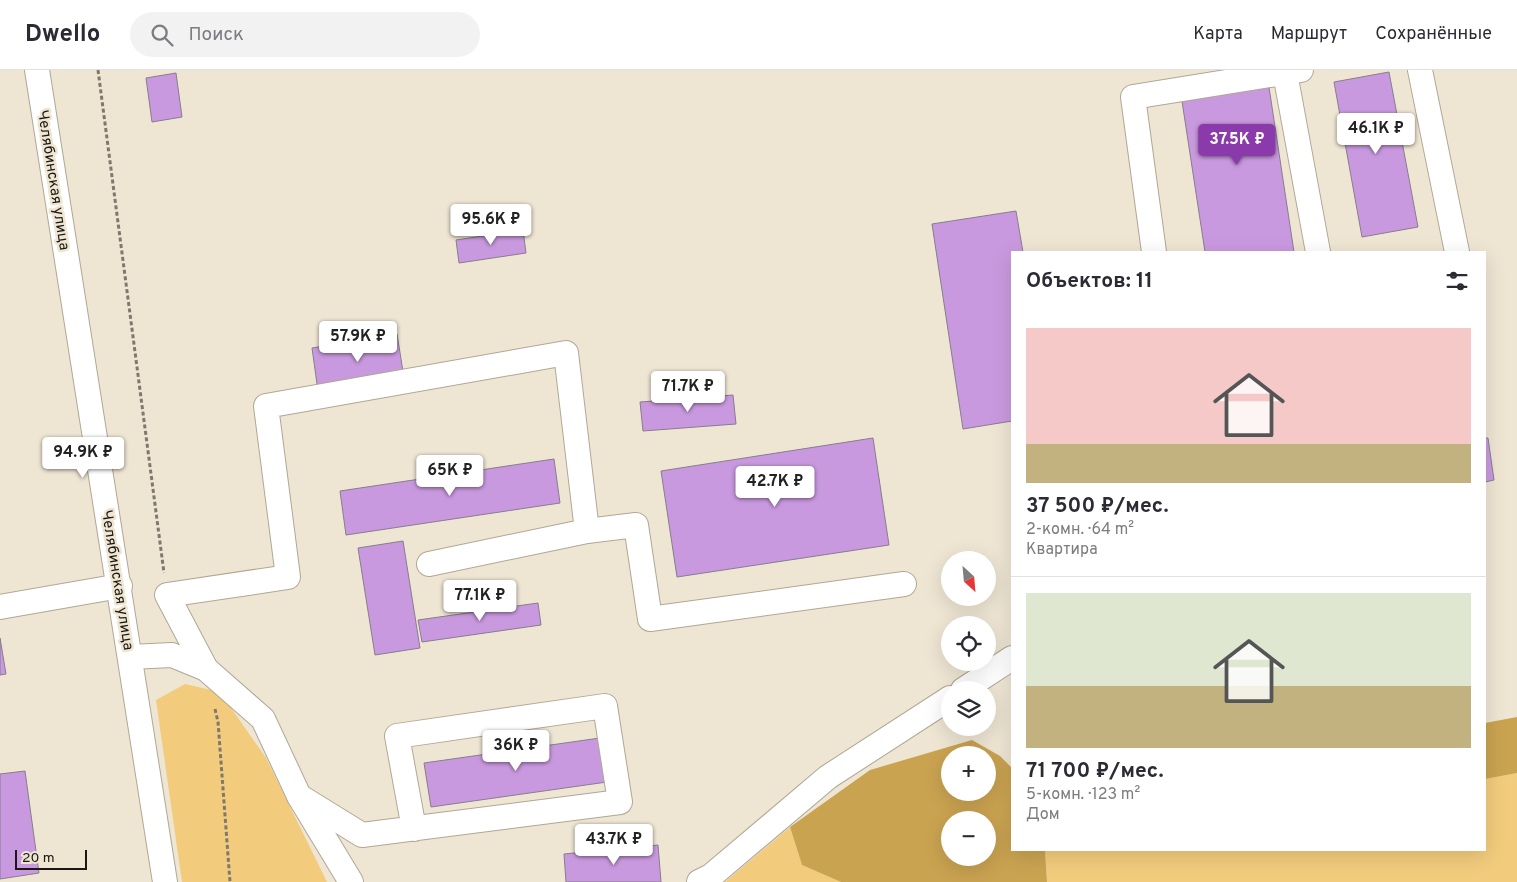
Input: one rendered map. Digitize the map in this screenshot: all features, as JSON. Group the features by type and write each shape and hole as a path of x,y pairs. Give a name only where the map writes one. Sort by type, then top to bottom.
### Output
{"street":[{"name":"Челябинская улица","path":"36,70 120,586 165,882"},
{"path":"1420,70 1457,251"},
{"path":"1154,251 1133,97 1293,71 1318,251"},
{"path":"206,669 167,596 288,577 266,406 566,353 587,531"},
{"path":"429,564 587,531 636,525 650,619 904,584"},
{"path":"0,607 120,586"},
{"path":"130,657 172,655 206,669 263,719 299,796 351,882"},
{"path":"977,681 1011,659"},
{"path":"700,882 711,876 828,777 941,704"},
{"path":"299,796 362,835 414,829 620,802 605,706 397,736 414,829"}],"path":[{"path":"98,70 167,596"},
{"path":"206,669 218,722 230,882"}],"shaded area":[{"path":"185,684 220,692 266,758 327,882 182,882 156,700"},
{"path":"1517,717 1517,773 1486,779 1486,723"},
{"path":"972,740 982,746 952,746"},
{"path":"941,749 941,801 996,801 996,754 1011,767 1011,851 1045,851 1047,882 841,882 802,865 790,827 870,770"},
{"path":"1517,773 1517,882 1047,882 1045,851 1486,851 1486,779"},
{"path":"790,827 802,865 841,882 725,882"}],"building":[{"path":"1389,72 1418,227 1362,237 1334,82"},
{"path":"176,73 182,117 152,122 146,78"},
{"path":"1267,74 1294,251 1205,251 1180,88"},
{"path":"1016,211 1023,251 1011,251 1011,421 963,429 932,224"},
{"path":"523,230 526,253 459,263 456,240"},
{"path":"397,334 404,378 318,391 312,348"},
{"path":"733,395 736,424 643,431 640,402"},
{"path":"873,438 889,545 677,577 661,471"},
{"path":"1486,438 1488,438 1494,480 1486,482"},
{"path":"554,459 560,503 346,535 340,491"},
{"path":"403,541 420,648 375,655 358,548"},
{"path":"538,603 541,625 422,642 418,620"},
{"path":"0,638 6,674 0,675"},
{"path":"600,738 607,782 431,807 424,763"},
{"path":"25,771 39,873 0,879 0,774"},
{"path":"658,845 661,882 566,882 564,854"}]}
